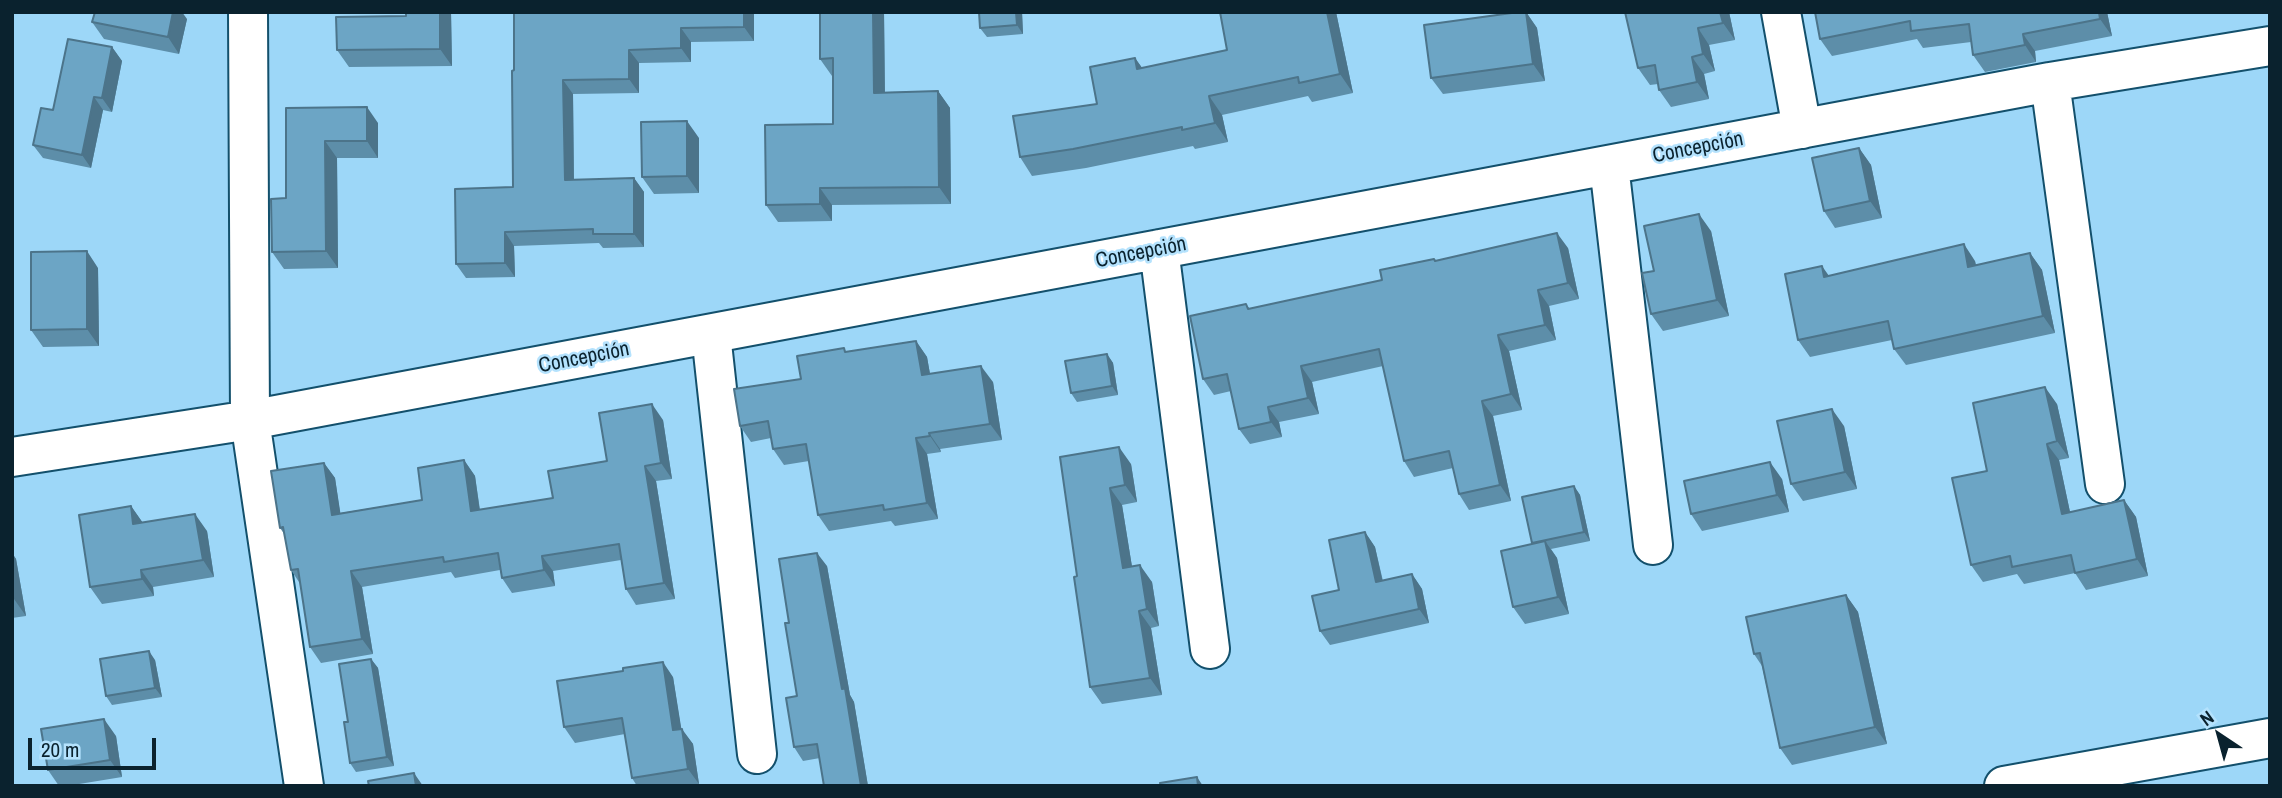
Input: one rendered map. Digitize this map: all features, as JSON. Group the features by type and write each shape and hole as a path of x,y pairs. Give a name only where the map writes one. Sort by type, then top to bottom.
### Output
{"street":[{"path":"248,12 250,421 304,786"},
{"path":"1781,12 1802,129"},
{"name":"Concepción","path":"12,457 250,421 2050,82 2270,46"},
{"path":"2050,82 2105,484"},
{"path":"1609,165 1653,545"},
{"path":"1159,250 1210,649"},
{"path":"711,334 757,754"},
{"path":"2004,786 2270,738"}],"building":[{"path":"95,12 173,12 168,37 92,22"},
{"path":"406,12 440,12 440,49 337,50 336,17 406,16"},
{"path":"514,12 744,12 744,27 681,28 681,48 629,50 629,79 563,80 565,180 634,178 634,234 593,234 593,229 505,232 505,263 456,264 455,189 513,187"},
{"path":"820,12 873,12 874,93 938,91 939,187 820,188 820,204 766,205 765,125 833,124 833,58 820,59"},
{"path":"979,12 1016,12 1017,25 980,28"},
{"path":"1220,12 1327,12 1340,74 1299,83 1298,77 1209,96 1215,123 1020,157 1013,116 1097,104 1090,67 1135,58 1137,69 1227,50"},
{"path":"1526,12 1533,64 1431,78 1424,25"},
{"path":"1625,12 1720,12 1723,23 1698,28 1703,54 1692,57 1697,82 1659,90 1655,65 1638,68"},
{"path":"1815,12 2099,12 2100,19 2023,34 2025,45 1973,55 1969,24 1911,31 1910,21 1820,39"},
{"path":"68,39 112,47 102,98 94,97 82,155 33,145 41,108 53,110"},
{"path":"367,107 367,141 325,141 326,251 272,252 271,199 286,198 286,108"},
{"path":"687,121 687,176 642,177 641,122"},
{"path":"1859,148 1870,201 1824,211 1812,158"},
{"path":"1699,214 1717,300 1651,314 1642,273 1654,271 1644,226"},
{"path":"1557,233 1568,283 1538,290 1545,325 1498,335 1511,394 1482,401 1500,485 1459,494 1449,451 1404,461 1379,349 1301,366 1308,398 1268,407 1271,422 1239,429 1227,374 1203,379 1190,316 1246,304 1248,309 1382,280 1380,270 1434,259 1435,261"},
{"path":"1964,244 1968,267 2030,253 2043,316 1894,349 1888,321 1798,340 1785,274 1822,266 1824,277"},
{"path":"87,251 87,329 31,330 31,252"},
{"path":"916,341 922,375 981,366 990,424 929,433 930,436 916,438 927,503 884,510 883,505 818,515 806,444 773,449 768,421 740,426 734,389 801,379 797,356"},
{"path":"1107,354 1112,386 1071,393 1065,361"},
{"path":"2045,387 2057,441 2047,444 2062,514 2124,500 2137,559 2075,573 2071,555 2012,567 2010,556 1971,565 1952,478 1987,471 1973,403"},
{"path":"652,404 661,463 645,466 664,583 626,589 619,544 542,556 544,570 502,578 498,553 444,562 443,557 351,571 362,639 310,647 298,569 291,570 283,527 280,528 271,471 324,463 332,515 422,500 418,468 464,460 471,511 553,498 548,471 607,461 599,413"},
{"path":"1832,409 1845,472 1791,484 1777,421"},
{"path":"1119,447 1125,485 1110,488 1123,568 1140,565 1147,609 1139,611 1150,678 1090,687 1060,457"},
{"path":"1770,462 1777,495 1691,514 1684,481"},
{"path":"1574,486 1584,532 1532,543 1522,497"},
{"path":"131,506 133,524 195,514 203,560 141,570 142,579 90,587 79,515"},
{"path":"1365,532 1376,582 1412,574 1419,609 1320,631 1312,596 1339,590 1329,540"},
{"path":"1545,541 1558,597 1513,607 1501,551"},
{"path":"817,553 842,689 845,688 861,786 824,786 817,744 794,747 786,698 797,696 785,623 789,623 779,559"},
{"path":"1846,595 1875,727 1780,748 1760,653 1754,654 1746,617"},
{"path":"149,651 155,688 106,696 100,659"},
{"path":"371,659 387,757 350,763 344,722 348,722 339,664"},
{"path":"663,662 673,730 682,729 688,769 632,778 622,718 564,727 557,681"},
{"path":"104,719 110,760 48,770 41,729"},
{"path":"414,773 416,786 369,786 368,781"},
{"path":"1197,777 1198,786 1161,786 1160,783"}]}
